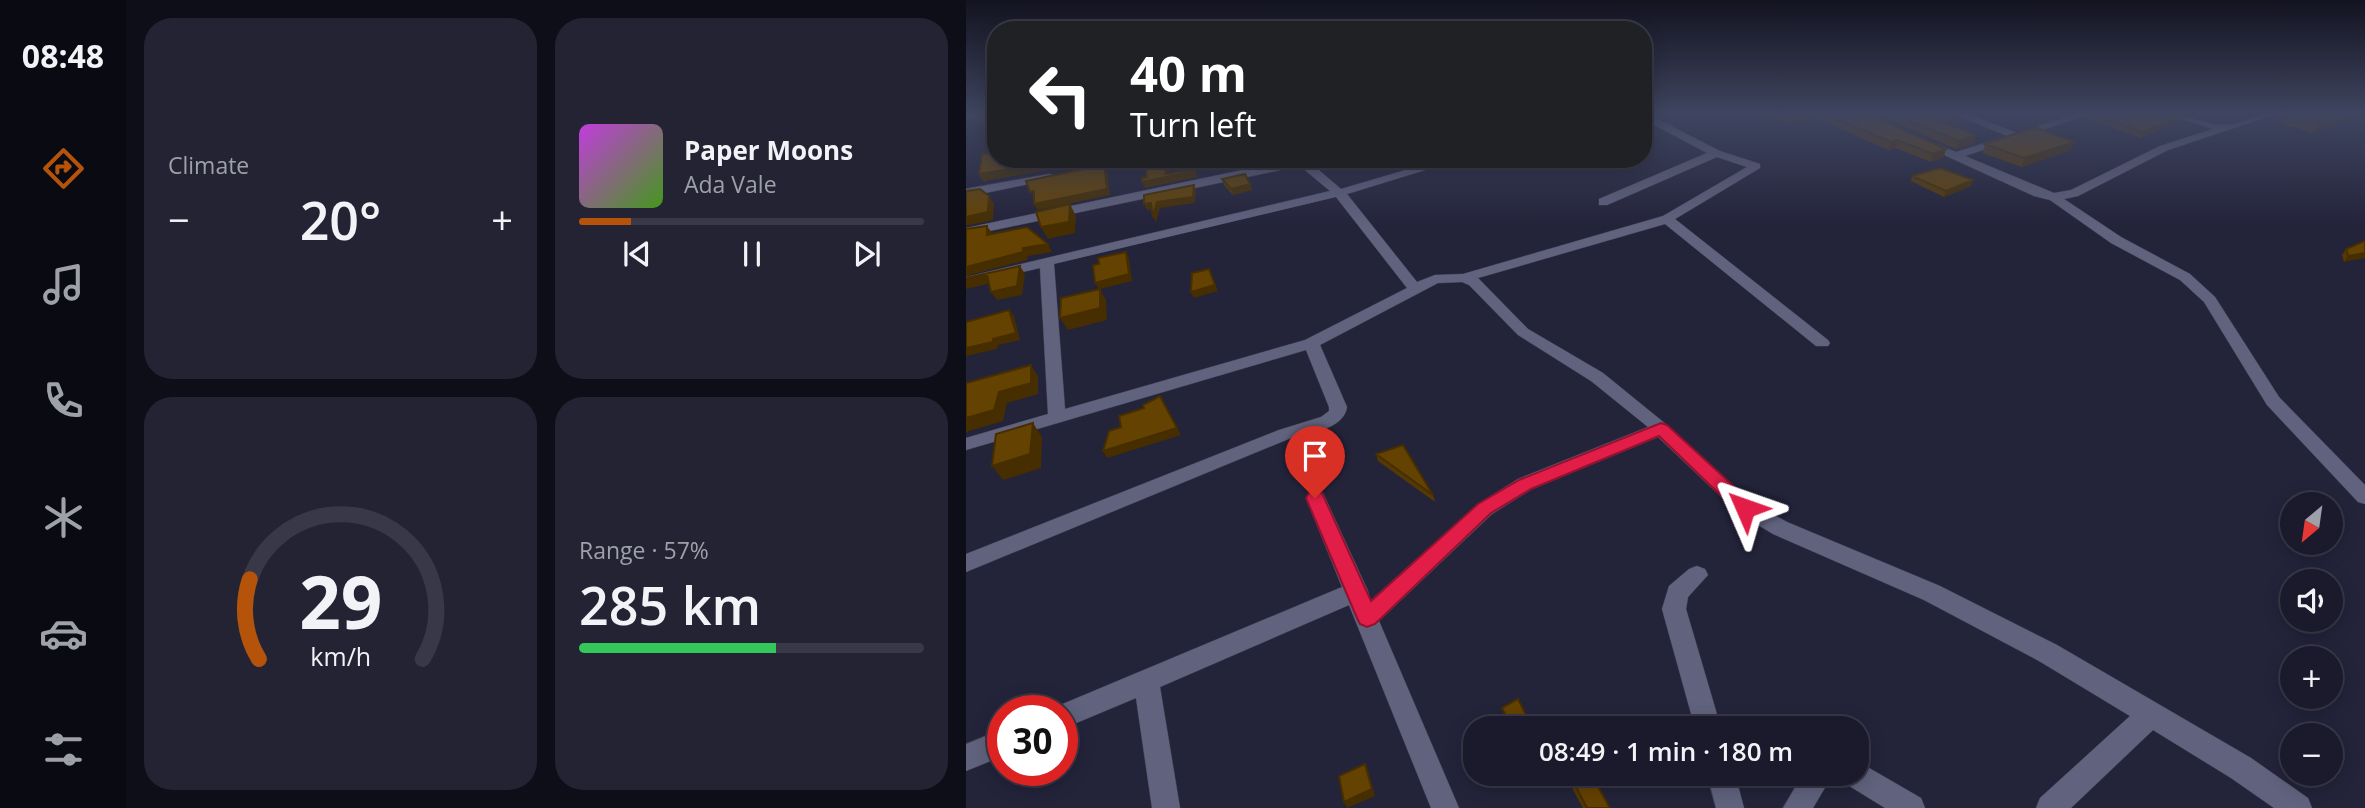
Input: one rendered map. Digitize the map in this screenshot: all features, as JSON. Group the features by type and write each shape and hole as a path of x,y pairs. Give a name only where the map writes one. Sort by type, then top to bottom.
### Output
{"street":[{"path":"1945,152 2038,193 2054,197 2116,240 2185,277 2210,300 2273,401 2365,497"},
{"path":"1955,156 1968,152"},
{"path":"2054,197 2074,193 2157,152"},
{"path":"966,444 1311,343 1435,279 1464,278 1667,219 1756,166 1716,153 1603,202"},
{"path":"966,193 1079,168"},
{"path":"966,232 1268,168"},
{"path":"1309,168 1339,193 1389,255 1402,276 1415,288"},
{"path":"966,281 1339,193 1425,168"},
{"path":"1667,219 1822,343"},
{"path":"1048,262 1057,418"},
{"path":"1464,278 1474,282 1523,332 1597,377 1661,429 1745,508 1780,528 1932,593 2049,653 2241,768 2298,808"},
{"path":"966,563 1337,415 1338,407 1311,343"},
{"path":"1367,618 1485,509 1525,484 1661,429"},
{"path":"1315,498 1357,591 1445,808"},
{"path":"1697,575 1677,593 1674,609 1705,716"},
{"path":"1078,710 1357,591"},
{"path":"1146,681 1166,808"},
{"path":"2050,808 2150,715"},
{"path":"966,758 987,749"},
{"path":"1869,782 1912,808"},
{"path":"1724,786 1730,808"},
{"path":"1797,808 1811,786"}],"building":[{"path":"2006,152 2044,152 2024,158"},
{"path":"982,154 987,154 987,168 1016,168 979,174"},
{"path":"1089,168 1104,168 1107,189 1034,204 1034,191 1030,192 1026,181"},
{"path":"1146,168 1167,168 1165,174 1195,169 1142,182 1142,178 1147,177"},
{"path":"1940,168 1973,180 1946,191 1912,176"},
{"path":"1245,174 1250,184 1231,189 1222,179"},
{"path":"1194,185 1193,197 1157,202 1153,217 1151,203 1144,204 1144,195"},
{"path":"980,189 989,196 988,212 966,217 966,191"},
{"path":"1070,204 1069,222 1041,227 1036,212"},
{"path":"987,226 987,235 1027,227 1048,244 1023,248 1023,252 966,267 966,229"},
{"path":"2365,241 2365,253 2348,256 2346,249"},
{"path":"1126,252 1129,274 1095,283 1093,265 1099,264 1098,258"},
{"path":"1020,266 1017,286 991,292 987,275 966,279 966,278"},
{"path":"1209,269 1215,285 1191,292 1192,273"},
{"path":"1100,289 1100,308 1060,318 1061,298"},
{"path":"1009,310 1016,333 966,348 966,322"},
{"path":"1031,365 1031,383 999,392 994,410 966,418 966,383"},
{"path":"1160,396 1177,428 1103,451 1109,431 1121,427 1119,416 1144,408 1143,405"},
{"path":"1033,423 1030,454 992,466 996,434"},
{"path":"1403,445 1433,495 1376,454"},
{"path":"1518,699 1526,716 1506,716 1502,708"},
{"path":"1365,764 1372,789 1344,802 1339,776"},
{"path":"1576,786 1598,786 1610,808 1587,808"}],"route":[{"path":"1315,498 1367,618 1485,509 1525,484 1661,429 1745,508"}]}
